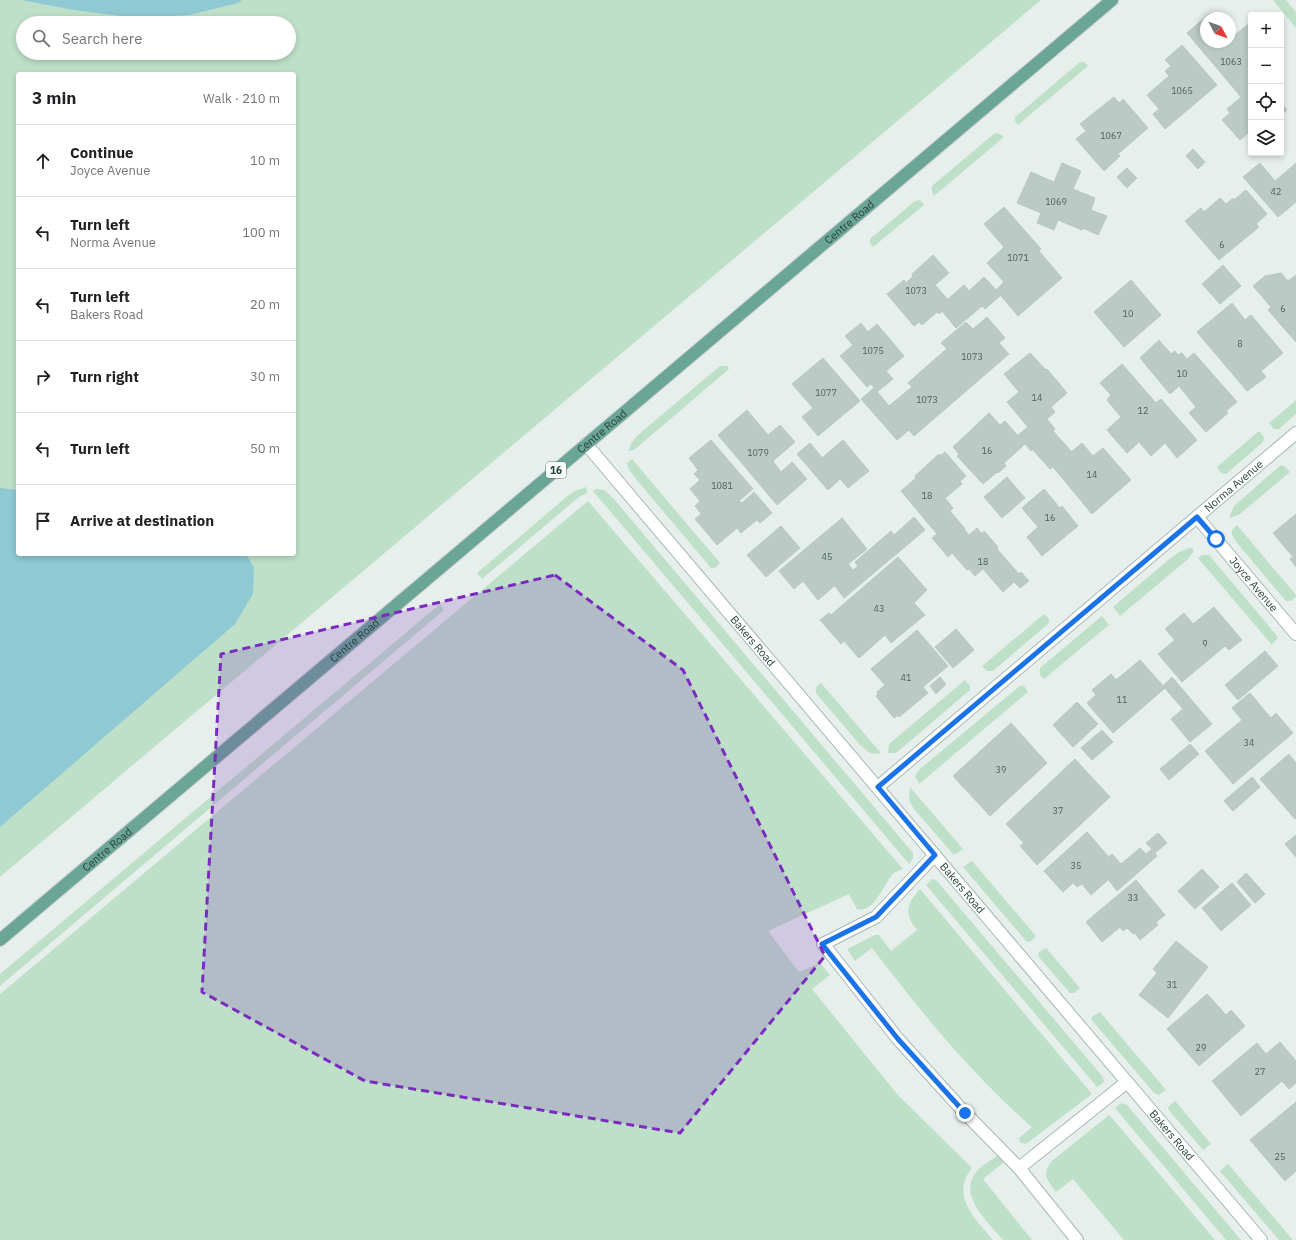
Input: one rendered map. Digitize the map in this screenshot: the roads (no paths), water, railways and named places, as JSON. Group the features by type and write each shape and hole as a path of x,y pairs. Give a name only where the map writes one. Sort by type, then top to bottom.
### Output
{"main road":[{"name":"Centre Road","path":"0,940 1112,0"}],"street":[{"name":"Norma Avenue","path":"878,787 1296,433"},
{"name":"Bakers Road","path":"586,444 1261,1240"},
{"name":"Joyce Avenue","path":"1197,517 1296,634"},
{"path":"935,855 876,917 822,944 898,1039 965,1113 1019,1168 1077,1240"},
{"path":"1019,1168 1127,1082"}],"water":[{"path":"21,0 242,0 238,3 189,15 121,16 74,10"},
{"path":"0,488 16,490 16,556 247,556 254,568 253,594 235,624 0,827"}]}
